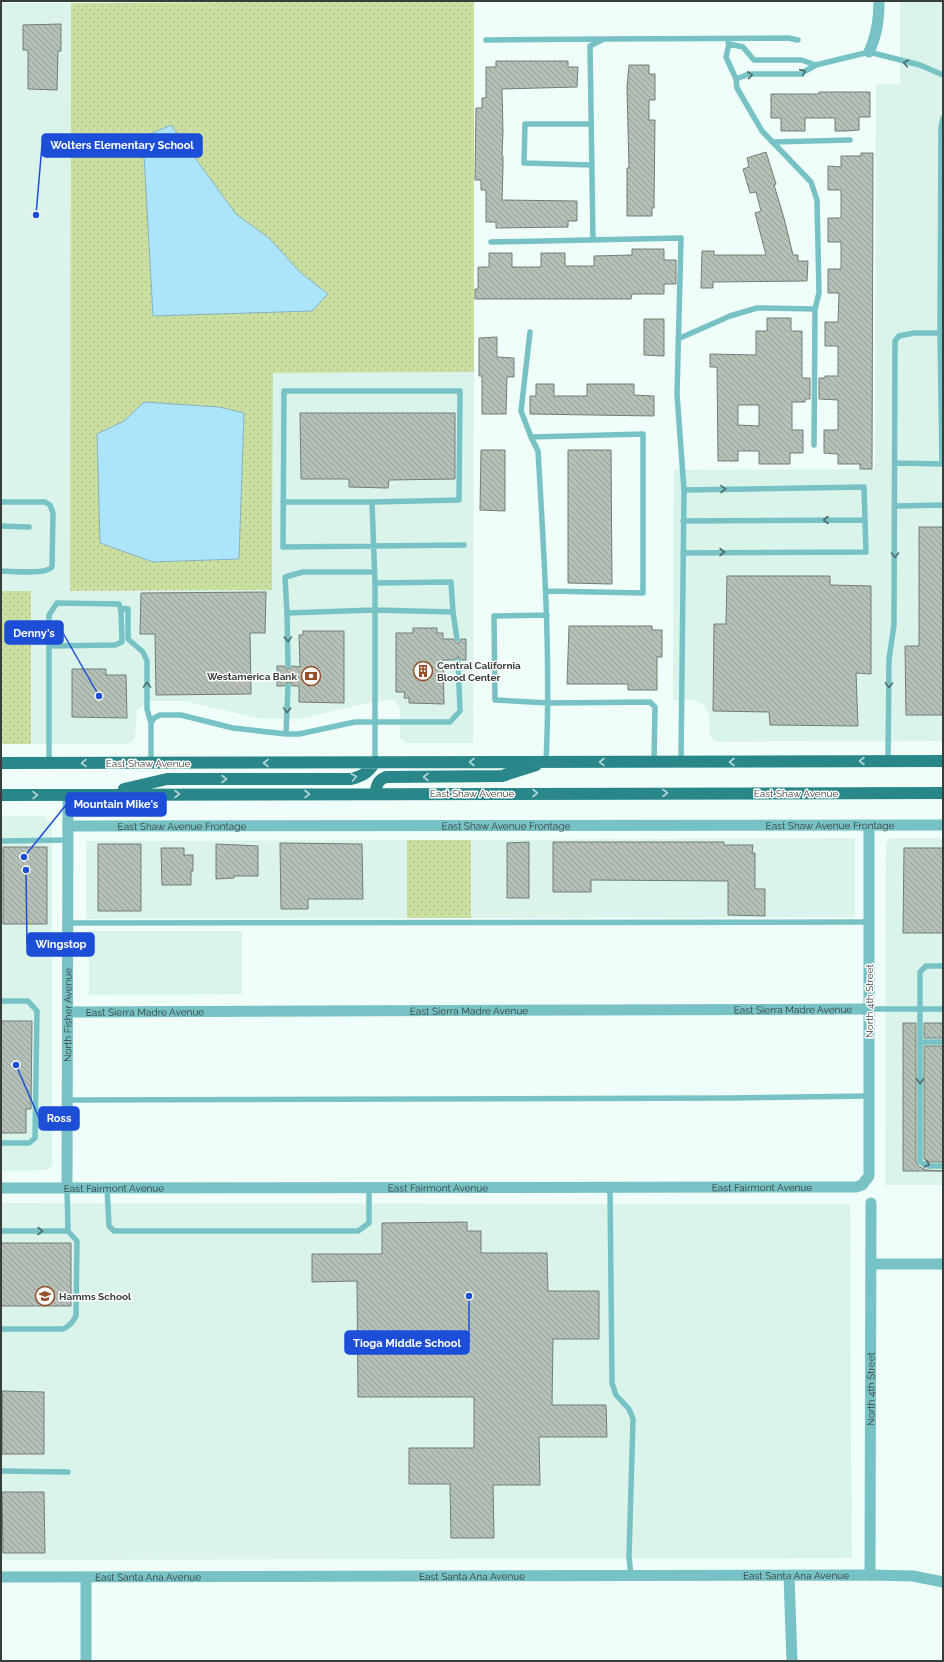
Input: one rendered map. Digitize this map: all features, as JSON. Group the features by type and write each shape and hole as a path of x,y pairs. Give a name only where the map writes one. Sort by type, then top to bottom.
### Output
{"main road":[{"name":"East Shaw Avenue","path":"1,763 943,761"},
{"path":"103,794 166,779 351,778 370,771 375,762"},
{"path":"376,793 376,786 380,779 386,777 502,776 546,762"},
{"name":"East Shaw Avenue","path":"1,795 376,793 943,793"}],"street":[{"path":"869,52 875,40 878,25 879,1"},
{"name":"North Fisher Avenue","path":"67,1188 68,795"},
{"name":"North 4th Street","path":"869,825 869,1176"},
{"name":"East Shaw Avenue Frontage","path":"68,826 943,825"},
{"name":"East Sierra Madre Avenue","path":"68,1012 870,1009"},
{"name":"East Fairmont Avenue","path":"1,1188 856,1187 862,1185 869,1176"},
{"name":"North 4th Street","path":"870,1575 871,1203"},
{"path":"870,1264 943,1264"},
{"name":"East Santa Ana Avenue","path":"1,1577 870,1575 913,1576 943,1582"},
{"path":"789,1576 792,1661"},
{"path":"86,1577 86,1661"}],"lane":[{"path":"486,40 604,39 728,41 788,38 798,40"},
{"path":"593,240 590,46 604,39"},
{"path":"728,41 743,47 754,60 800,60 816,65"},
{"path":"728,41 726,57 736,79 737,88 762,131 811,182 817,200 819,293 815,309 814,445"},
{"path":"736,79 749,74 800,74 816,65 869,52 920,65 943,75"},
{"path":"895,463 942,464 941,128 943,118"},
{"path":"591,124 525,124 524,164 592,165"},
{"path":"772,142 850,140"},
{"path":"491,242 681,238 677,394 684,490 681,762"},
{"path":"678,339 730,316 757,308 815,309"},
{"path":"530,332 521,411 538,451 547,614 549,703 546,762"},
{"path":"888,761 889,659 894,625 895,341 899,336 941,333"},
{"path":"283,502 459,500 460,391 284,390 283,502 284,547 464,545"},
{"path":"531,437 643,434 643,593 546,591"},
{"path":"683,553 866,552 864,487 684,490"},
{"path":"1,502 45,502 50,505 53,513 52,567 50,570 41,572 1,571"},
{"path":"372,502 375,572 375,762"},
{"path":"895,506 943,505"},
{"path":"683,521 865,520"},
{"path":"1,526 29,527"},
{"path":"288,665 285,577 303,572 375,572"},
{"path":"375,583 451,582 453,612 457,638"},
{"path":"49,646 115,645 122,642 119,604 57,603 49,615 49,646 49,763"},
{"path":"120,608 128,609 128,639 144,652 147,661 147,709 151,723 151,763"},
{"path":"287,612 375,610 453,612"},
{"path":"547,614 494,616 495,700 549,703 650,702 655,707 654,762"},
{"path":"151,723 154,718 160,715 181,715 233,728 299,734 355,722 450,722 460,711 458,661"},
{"path":"286,734 288,686"},
{"path":"1,841 68,840"},
{"path":"68,923 869,922"},
{"path":"943,966 926,966 920,972 920,1162 928,1166 943,1166"},
{"path":"1,1001 28,1001 38,1011 35,1138 29,1143 1,1143"},
{"path":"870,1009 943,1009"},
{"path":"920,1042 943,1042"},
{"path":"67,1100 733,1098 870,1096"},
{"path":"610,1187 612,1383 616,1395 629,1408 632,1419 631,1576"},
{"path":"1,1329 63,1329 68,1327 74,1321 76,1316 77,1241 68,1231 67,1188"},
{"path":"107,1188 108,1226 114,1232 358,1232 369,1223 370,1188"},
{"path":"1,1231 68,1231"},
{"path":"1,1471 68,1472"}],"shaded area":[{"path":"900,1 943,1 943,741 718,742 713,740 710,736 709,714 704,705 694,700 673,700 674,470 875,469 876,84 900,84"},
{"path":"1,3 71,3 70,591 272,590 273,373 474,372 473,743 405,743 400,738 400,709 394,700 377,701 299,719 257,718 184,701 152,701 146,703 137,711 135,738 132,742 127,744 31,744 31,591 1,591"},
{"path":"1,816 44,816 52,825 52,1165 47,1170 1,1171"},
{"path":"855,838 855,917 471,918 471,840"},
{"path":"890,838 943,838 943,1185 885,1185 886,843"},
{"path":"407,840 407,918 86,919 86,841"},
{"path":"89,931 242,931 242,994 89,995"},
{"path":"1,1203 850,1204 852,1558 1,1560"}],"green space":[{"path":"474,1 474,372 273,373 272,590 70,591 71,3"},
{"path":"1,591 31,591 31,744 1,744"},
{"path":"407,840 471,840 471,918 407,918"}],"water":[{"path":"171,125 236,214 269,238 300,272 328,294 312,311 153,316 143,137"},
{"path":"144,402 219,407 244,413 239,559 153,562 100,543 97,434 124,421"}],"building":[{"path":"61,24 61,51 58,51 57,90 28,89 28,50 23,50 23,25"},
{"path":"496,61 568,61 568,67 578,67 577,87 502,89 502,200 577,201 577,221 568,221 568,227 496,228 496,222 486,222 486,190 481,190 481,180 475,180 476,108 482,108 482,98 486,98 486,67 496,67"},
{"path":"629,65 649,65 649,74 655,74 655,100 649,100 649,120 655,120 654,208 652,208 652,216 627,216 627,168 629,168 627,87"},
{"path":"819,92 870,92 870,117 859,117 859,130 847,131 835,131 835,118 805,118 805,131 781,131 781,118 771,118 771,94 819,94"},
{"path":"766,152 776,184 774,185 793,255 798,255 798,261 808,261 807,281 713,282 713,288 701,288 702,251 714,251 714,255 766,255 755,213 761,211 756,192 750,193 743,169 749,167 747,158"},
{"path":"861,153 873,153 872,469 860,469 860,464 838,464 838,454 824,453 824,430 838,430 838,400 819,399 819,378 825,378 825,376 838,376 838,346 825,346 825,322 838,322 839,293 828,293 828,269 841,269 841,242 828,242 828,218 841,218 841,190 828,190 828,166 841,167 841,156 861,156"},
{"path":"632,249 664,249 664,260 676,260 676,284 664,284 664,294 632,294 631,299 475,299 475,289 478,289 478,267 489,267 489,253 512,253 512,267 541,267 541,253 565,253 565,266 594,266 594,256 632,255"},
{"path":"767,318 791,318 791,331 802,331 802,378 810,378 810,399 805,399 805,402 792,402 792,430 803,430 803,453 790,453 790,464 759,464 759,451 738,451 738,461 718,461 717,367 710,367 710,354 756,355 756,331 767,331","holes":["738,405 759,405 759,426 738,425"]},
{"path":"644,319 664,319 664,356 644,355"},
{"path":"497,337 497,357 514,358 514,377 507,377 506,414 482,414 482,376 479,376 479,338"},
{"path":"536,384 554,384 554,396 587,396 587,384 634,384 634,395 654,396 654,416 530,414 530,396 536,396"},
{"path":"300,413 455,413 455,479 389,480 388,488 349,487 349,479 301,479"},
{"path":"481,450 505,450 505,511 480,510"},
{"path":"568,450 611,450 612,584 568,583"},
{"path":"919,527 943,527 943,715 906,715 905,646 919,646"},
{"path":"727,576 830,576 830,585 871,586 871,674 856,673 858,726 770,725 769,712 713,711 714,624 726,624"},
{"path":"266,592 265,633 250,633 251,694 156,695 155,634 140,634 141,593"},
{"path":"569,626 652,626 652,630 662,630 662,657 657,657 657,690 628,690 628,684 567,684"},
{"name":"Central California Blood Center","path":"413,628 437,628 437,633 443,633 443,639 453,639 456,643 459,643 461,639 466,639 466,660 462,660 458,657 454,660 443,660 444,704 409,703 409,698 404,698 405,692 396,692 396,633 413,633"},
{"name":"Westamerica Bank","path":"303,631 344,631 344,703 299,702 299,686 292,686 291,683 288,682 284,686 277,686 277,666 284,666 288,669 292,666 300,667 299,635 303,635"},
{"path":"72,669 106,669 106,675 126,675 127,718 72,717"},
{"path":"529,842 529,898 507,898 507,843"},
{"path":"553,842 724,842 724,845 753,845 752,853 755,853 755,889 765,889 765,916 728,915 728,881 591,880 591,892 553,892"},
{"path":"280,843 362,844 363,899 308,899 308,909 281,909"},
{"path":"98,844 141,844 141,911 98,911"},
{"path":"216,844 258,846 258,876 234,876 234,878 216,879"},
{"path":"3,847 47,847 47,924 3,924"},
{"path":"161,848 184,848 184,855 193,855 191,885 162,885"},
{"path":"904,848 943,848 943,933 903,933"},
{"path":"1,1021 32,1021 31,1109 26,1109 26,1133 1,1133"},
{"path":"903,1023 916,1023 916,1162 918,1166 926,1170 943,1171 903,1171"},
{"path":"924,1023 943,1023 943,1038 924,1038"},
{"path":"924,1046 943,1046 943,1162 929,1162 924,1159"},
{"path":"467,1222 467,1231 481,1231 481,1253 547,1253 548,1291 599,1291 599,1339 553,1339 552,1405 606,1405 607,1437 539,1437 540,1485 493,1485 494,1538 451,1538 450,1484 409,1484 409,1448 474,1448 474,1397 358,1397 357,1281 312,1282 312,1254 382,1254 382,1223"},
{"path":"1,1243 71,1243 71,1306 1,1306"},
{"path":"2,1391 44,1392 44,1454 2,1454"},
{"path":"2,1492 44,1492 45,1553 3,1553"}],"place":[{"name":"Wolters Elementary School","path":"36,215"},
{"name":"Central California Blood Center","path":"423,671"},
{"name":"Westamerica Bank","path":"311,676"},
{"name":"Denny's","path":"99,696"},
{"name":"Mountain Mike's","path":"24,857"},
{"name":"Wingstop","path":"26,870"},
{"name":"Ross","path":"16,1065"},
{"name":"Hamms School","path":"45,1296"},
{"name":"Tioga Middle School","path":"469,1296"}]}
